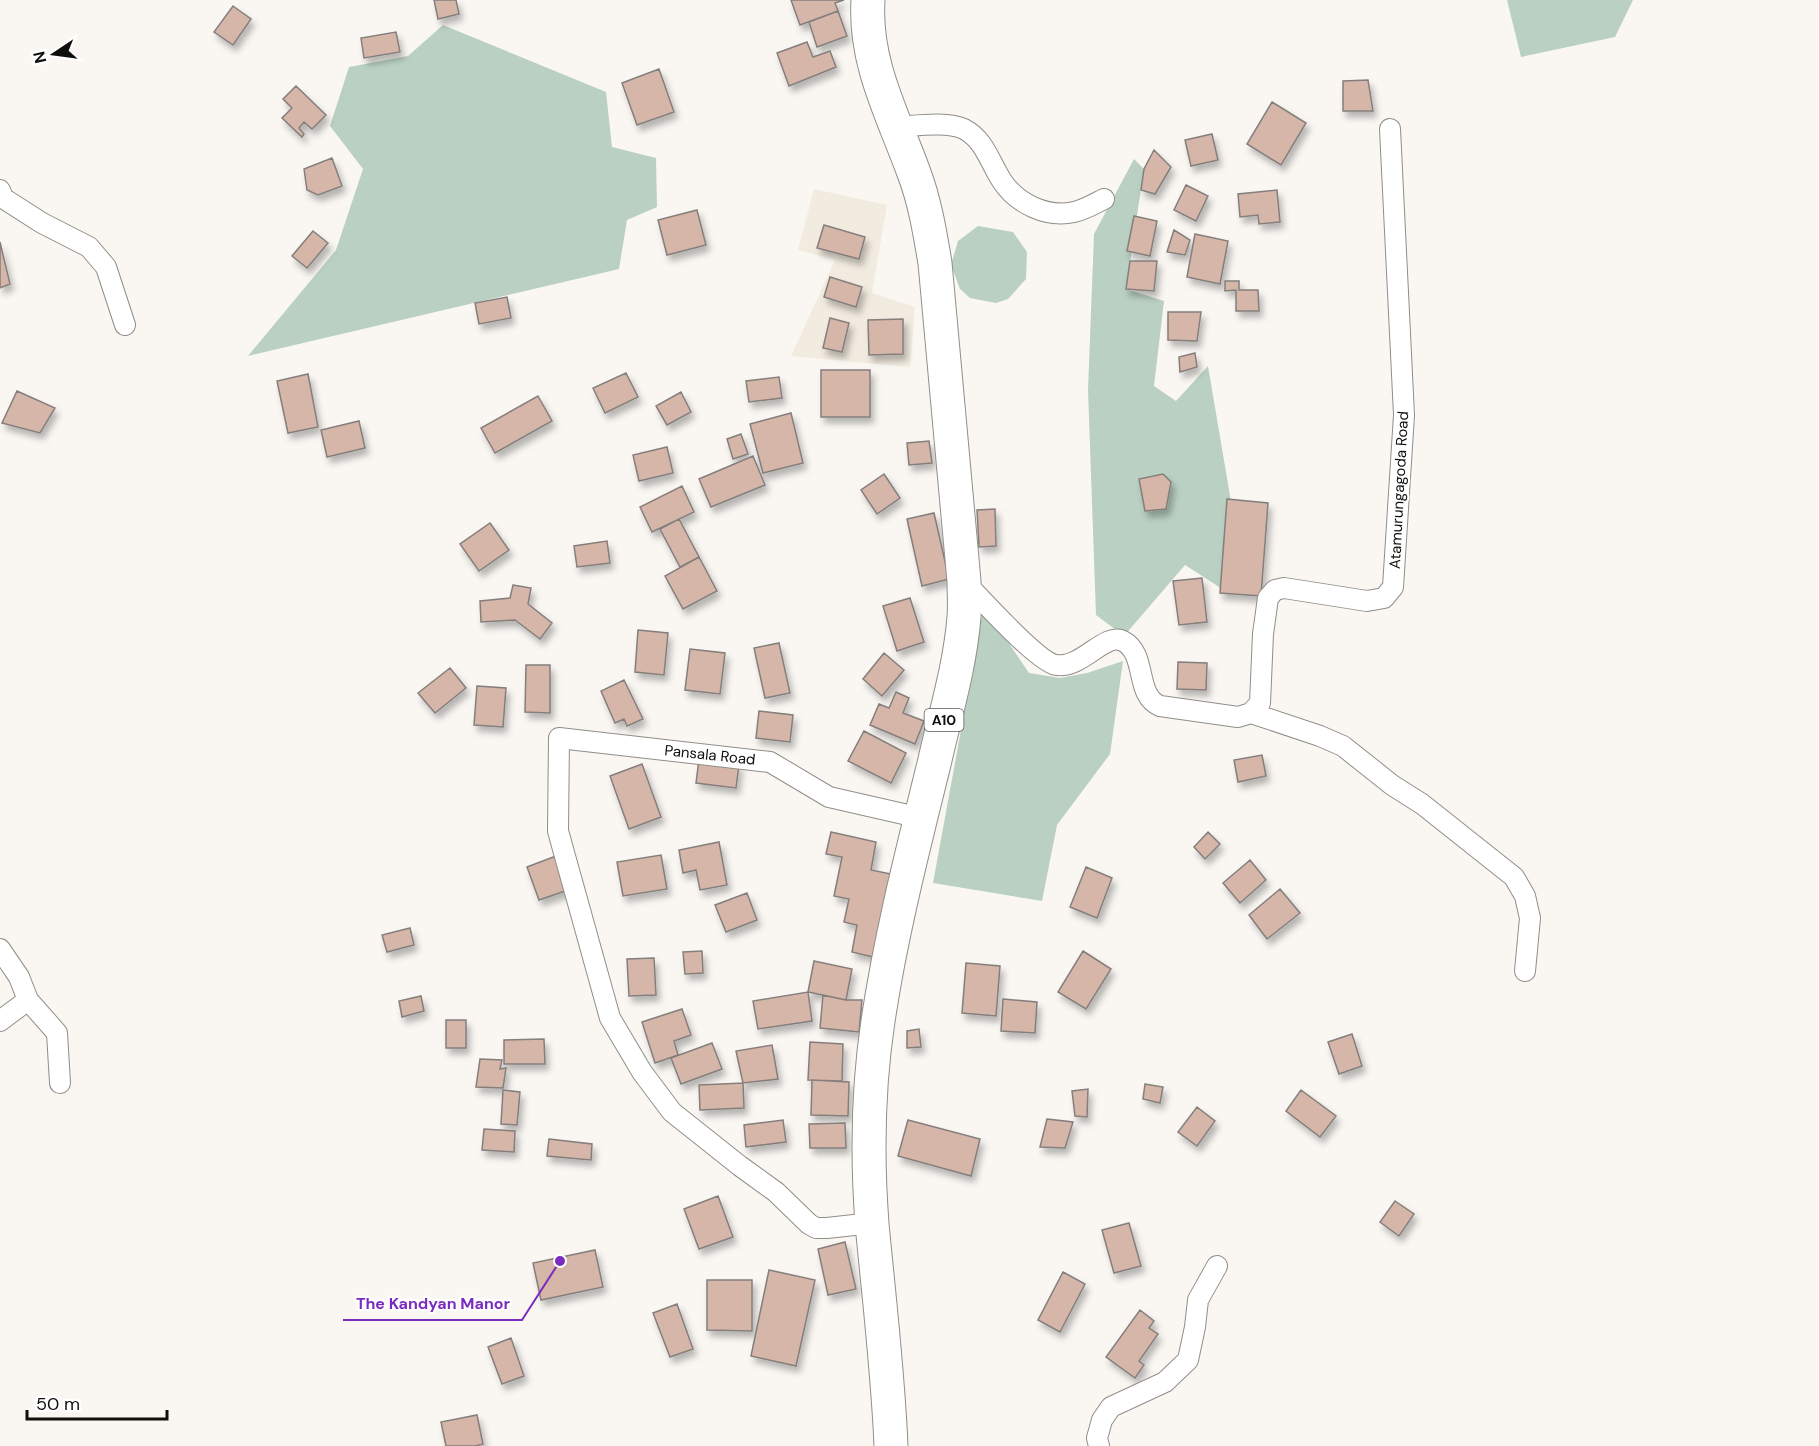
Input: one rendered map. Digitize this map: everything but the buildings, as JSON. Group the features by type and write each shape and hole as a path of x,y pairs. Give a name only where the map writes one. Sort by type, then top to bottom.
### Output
{"highway":[{"name":"A10","path":"868,0 870,49 878,82 915,174 923,201 935,263 964,581 964,615 957,665 888,960 878,1023 870,1112 872,1223 884,1340 891,1446"}],"street":[{"path":"896,126 943,125 965,129 981,143 1001,180 1017,198 1039,209 1057,213 1075,212 1104,199"},
{"name":"Atamurungagoda Road","path":"1251,713 1260,703 1263,634 1268,598 1275,590 1284,588 1367,601 1384,598 1393,586 1404,414 1390,129"},
{"path":"0,190 3,198 42,223 89,248 106,267 125,325"},
{"path":"964,581 1032,649 1054,664 1066,665 1077,662 1103,643 1113,639 1122,640 1130,647 1137,659 1148,697 1152,703 1238,717 1251,713 1343,746 1392,785 1422,804 1514,877 1525,896 1530,918 1525,971"},
{"name":"Pansala Road","path":"872,1223 828,1228 816,1228 809,1224 776,1191 740,1166 672,1112 642,1072 610,1018 558,831 559,738 770,762 829,797 921,818"},
{"path":"0,949 19,976 28,1000 57,1033 60,1083"},
{"path":"0,1021 28,1000"},
{"path":"1099,1446 1097,1438 1102,1420 1111,1407 1165,1382 1188,1360 1198,1300 1217,1266"}],"shaded area":[{"path":"814,189 887,205 872,293 915,307 910,367 791,356 835,260 798,250"}],"green space":[{"path":"1507,0 1633,0 1615,37 1521,57"},
{"path":"443,25 606,92 612,147 656,158 657,207 627,220 619,269 248,356 336,250 363,169 330,126 349,67 408,56"},
{"path":"1134,159 1144,169 1126,289 1164,301 1154,386 1176,401 1208,366 1236,531 1230,594 1185,565 1124,636 1096,615 1088,390 1094,234"},
{"path":"978,226 1013,232 1027,252 1026,279 1008,299 996,303 970,298 960,289 951,265 958,241"},
{"path":"982,615 1008,642 1029,673 1060,678 1087,673 1123,661 1110,754 1057,825 1042,901 933,883"}],"place":[{"name":"The Kandyan Manor","path":"560,1261"}]}
